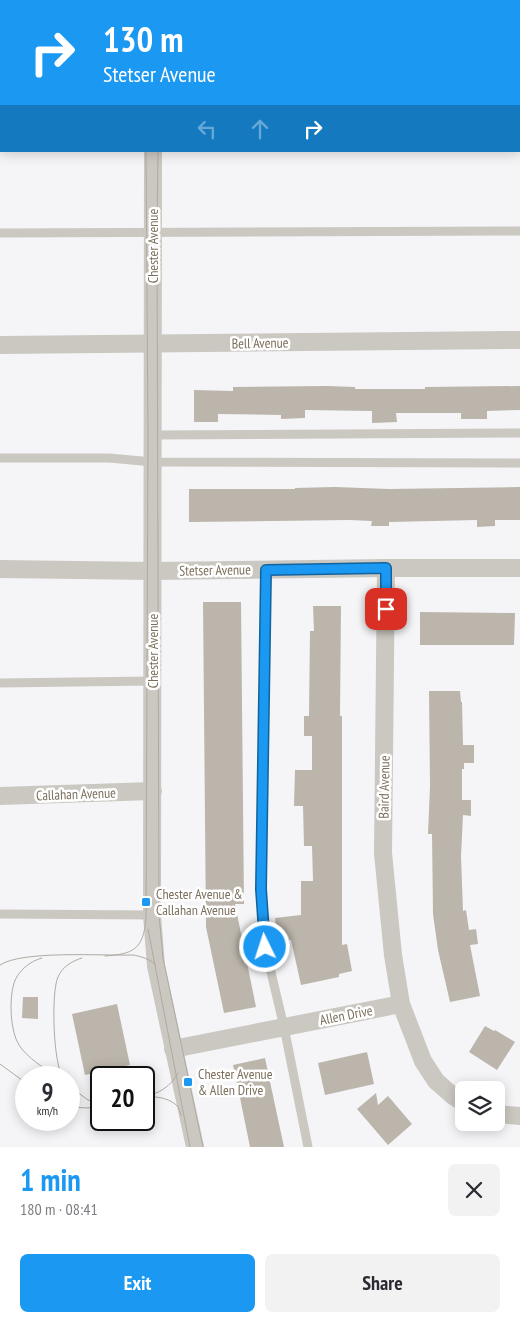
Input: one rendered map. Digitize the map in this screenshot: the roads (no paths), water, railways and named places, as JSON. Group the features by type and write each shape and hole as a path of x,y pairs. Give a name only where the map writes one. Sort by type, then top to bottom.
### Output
{"street":[{"name":"Chester Avenue","path":"152,152 152,915 156,966 194,1147"},
{"name":"Bell Avenue","path":"0,345 520,340"},
{"name":"Baird Avenue","path":"386,568 383,853 393,955 402,1004"},
{"name":"Stetser Avenue","path":"0,569 153,571 520,568"},
{"name":"Callahan Avenue","path":"0,796 152,791"},
{"name":"Allen Drive","path":"173,1049 402,1004"},
{"path":"402,1004 423,1061 436,1081 455,1097"},
{"path":"505,1115 520,1116"}],"lane":[{"path":"0,233 520,231"},
{"path":"153,435 520,433"},
{"path":"0,458 109,458 153,462 520,463"},
{"path":"266,570 261,889 265,947 284,1027 308,1147"},
{"path":"0,683 153,681"},
{"path":"0,914 152,915"}],"tram line":[{"path":"105,956 123,954 135,948 142,938 146,919 148,435 146,152"},
{"path":"158,152 159,915 163,958 203,1147"},
{"path":"148,929 190,1147"},
{"path":"0,965 11,960 26,957 84,955 133,955 145,958 156,965"},
{"path":"41,1066 22,1050 16,1039 11,1015 11,997 18,974 33,961 42,958"},
{"path":"59,1066 54,1028 56,985 58,977 65,967 82,958"},
{"path":"0,1064 15,1075"},
{"path":"155,1094 172,1082 178,1073"},
{"path":"80,1094 90,1100"},
{"path":"155,1098 168,1100 175,1104 181,1115"},
{"path":"80,1108 90,1108"}],"place":[{"name":"Chester Avenue & Callahan Avenue","path":"146,902"},
{"name":"Chester Avenue & Allen Drive","path":"188,1082"}]}
